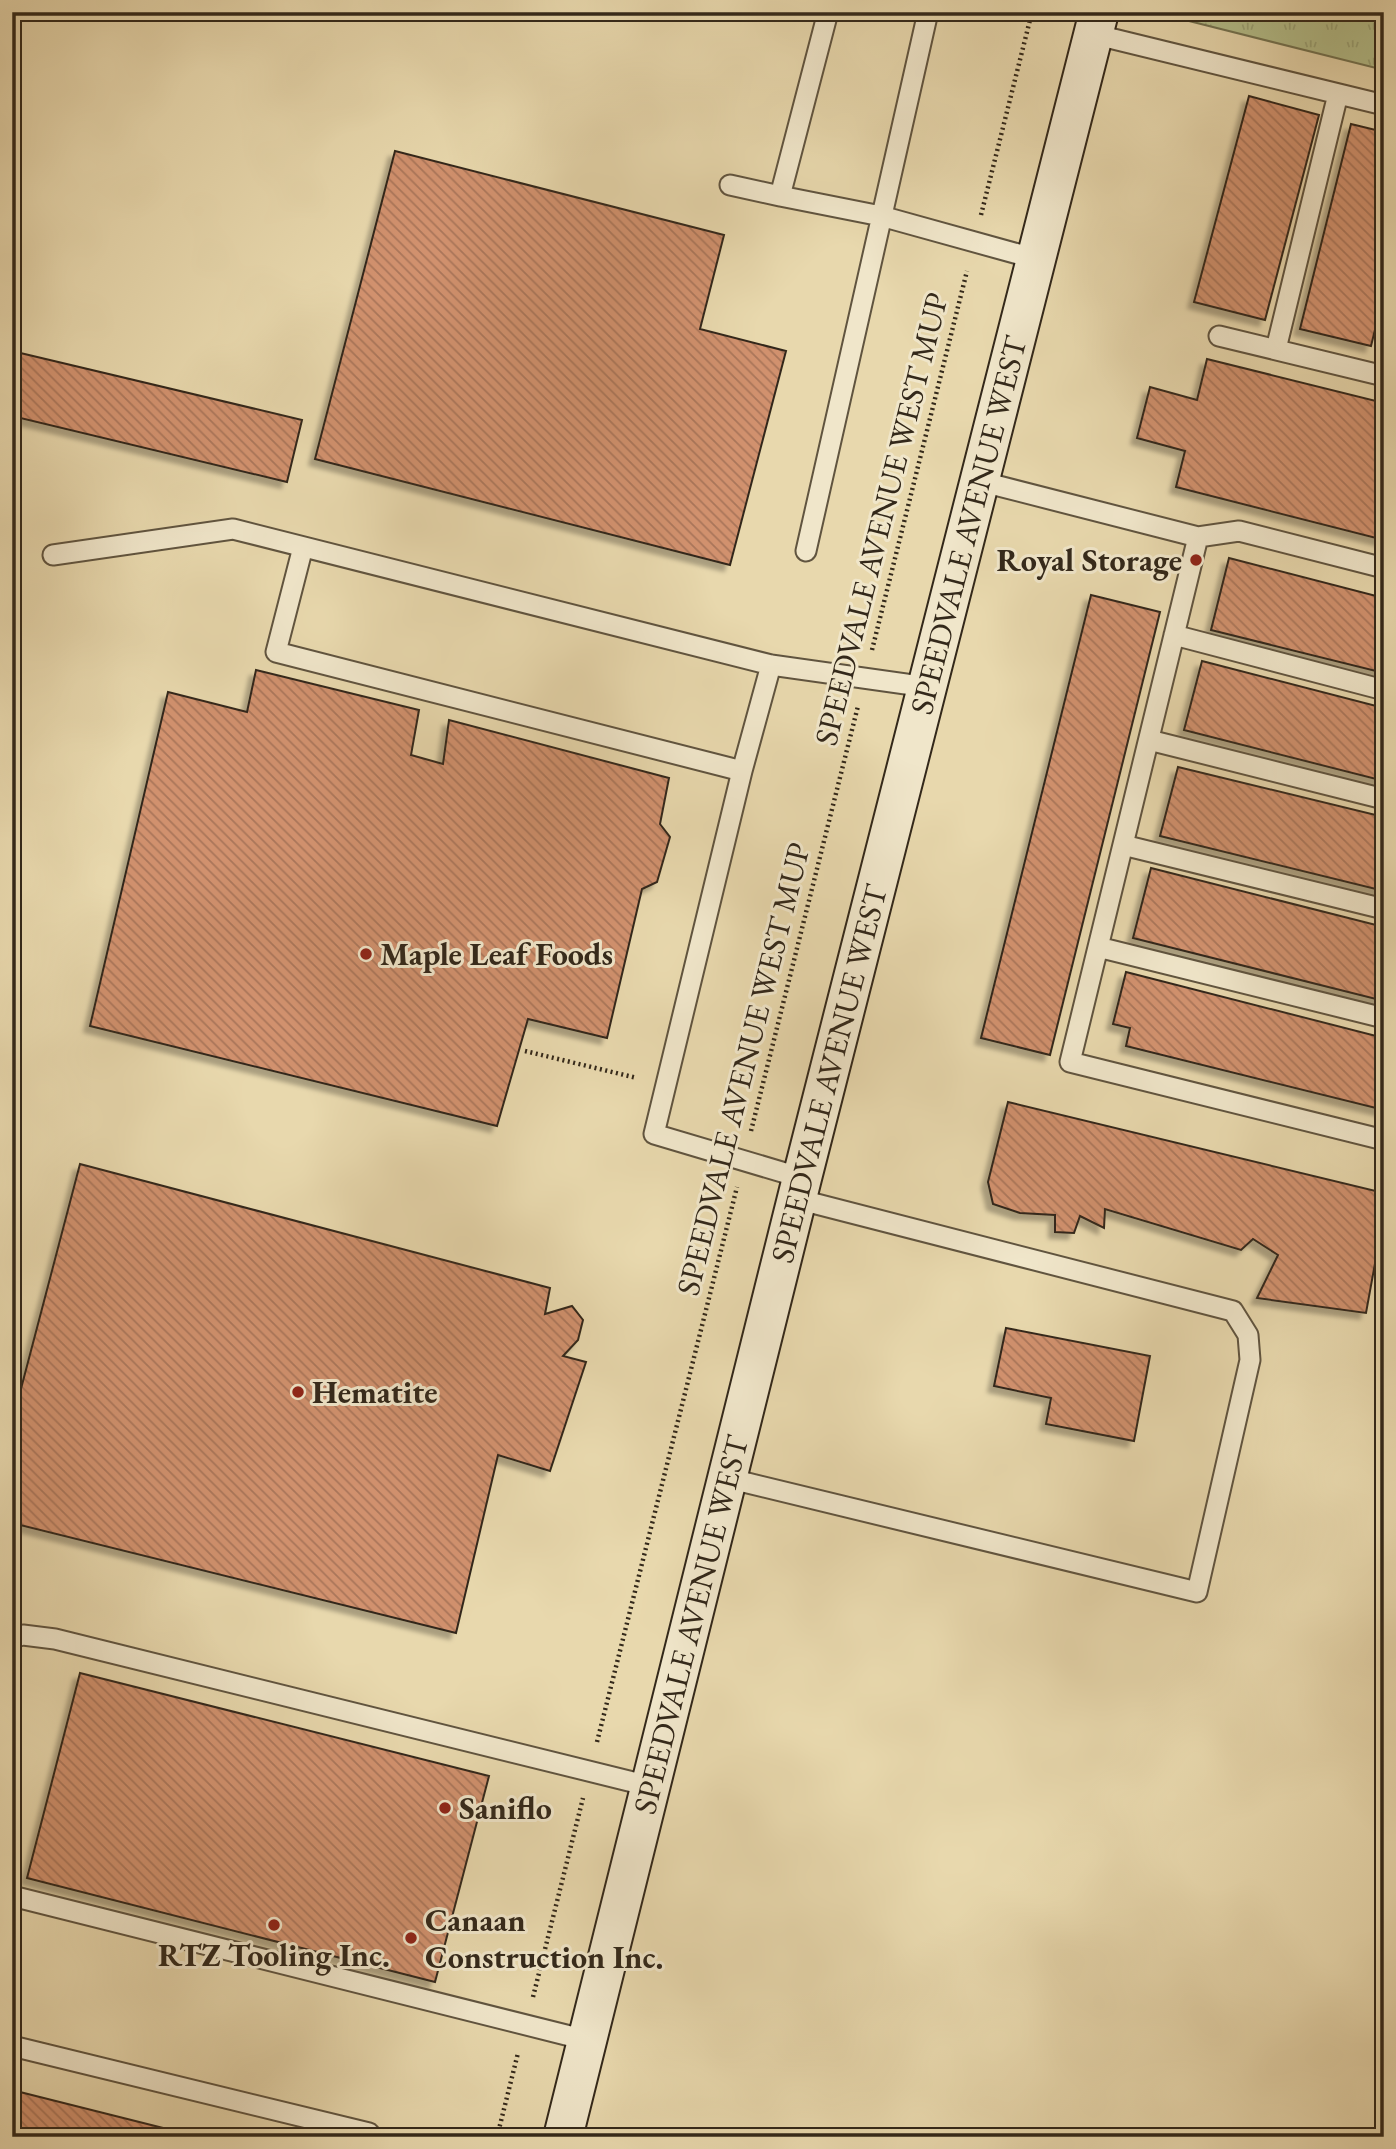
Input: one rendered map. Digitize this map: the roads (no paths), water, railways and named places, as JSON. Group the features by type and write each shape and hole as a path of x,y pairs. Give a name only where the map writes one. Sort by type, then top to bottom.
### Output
{"main road":[{"name":"SPEEDVALE AVENUE WEST","path":"563,2137 799,1188 1096,23"}],"lane":[{"path":"780,196 828,12"},
{"path":"806,551 928,12"},
{"path":"1096,23 1384,105"},
{"path":"1276,349 1338,94"},
{"path":"730,185 881,216 1036,259"},
{"path":"1219,335 1383,370"},
{"path":"979,481 1198,537 1239,531 1384,568"},
{"path":"53,555 233,529 771,664 927,687"},
{"path":"1198,537 1070,1062 1384,1140"},
{"path":"303,547 276,652 742,771"},
{"path":"1174,635 1384,690"},
{"path":"727,1479 1197,1591 1251,1360 1248,1335 1233,1311 799,1188 744,1160 654,1134 742,771 771,664"},
{"path":"1149,740 1384,799"},
{"path":"1123,845 1384,909"},
{"path":"1098,947 1384,1018"},
{"path":"12,1638 23,1635 55,1639 649,1786"},
{"path":"12,1896 586,2040"},
{"path":"12,2046 369,2133 372,2137"}],"place":[{"name":"Royal Storage","path":"1196,560"},
{"name":"Maple Leaf Foods","path":"366,954"},
{"name":"Hematite","path":"298,1392"},
{"name":"Saniflo","path":"445,1808"},
{"name":"RTZ Tooling Inc.","path":"274,1925"},
{"name":"Canaan Construction Inc.","path":"411,1938"}]}
